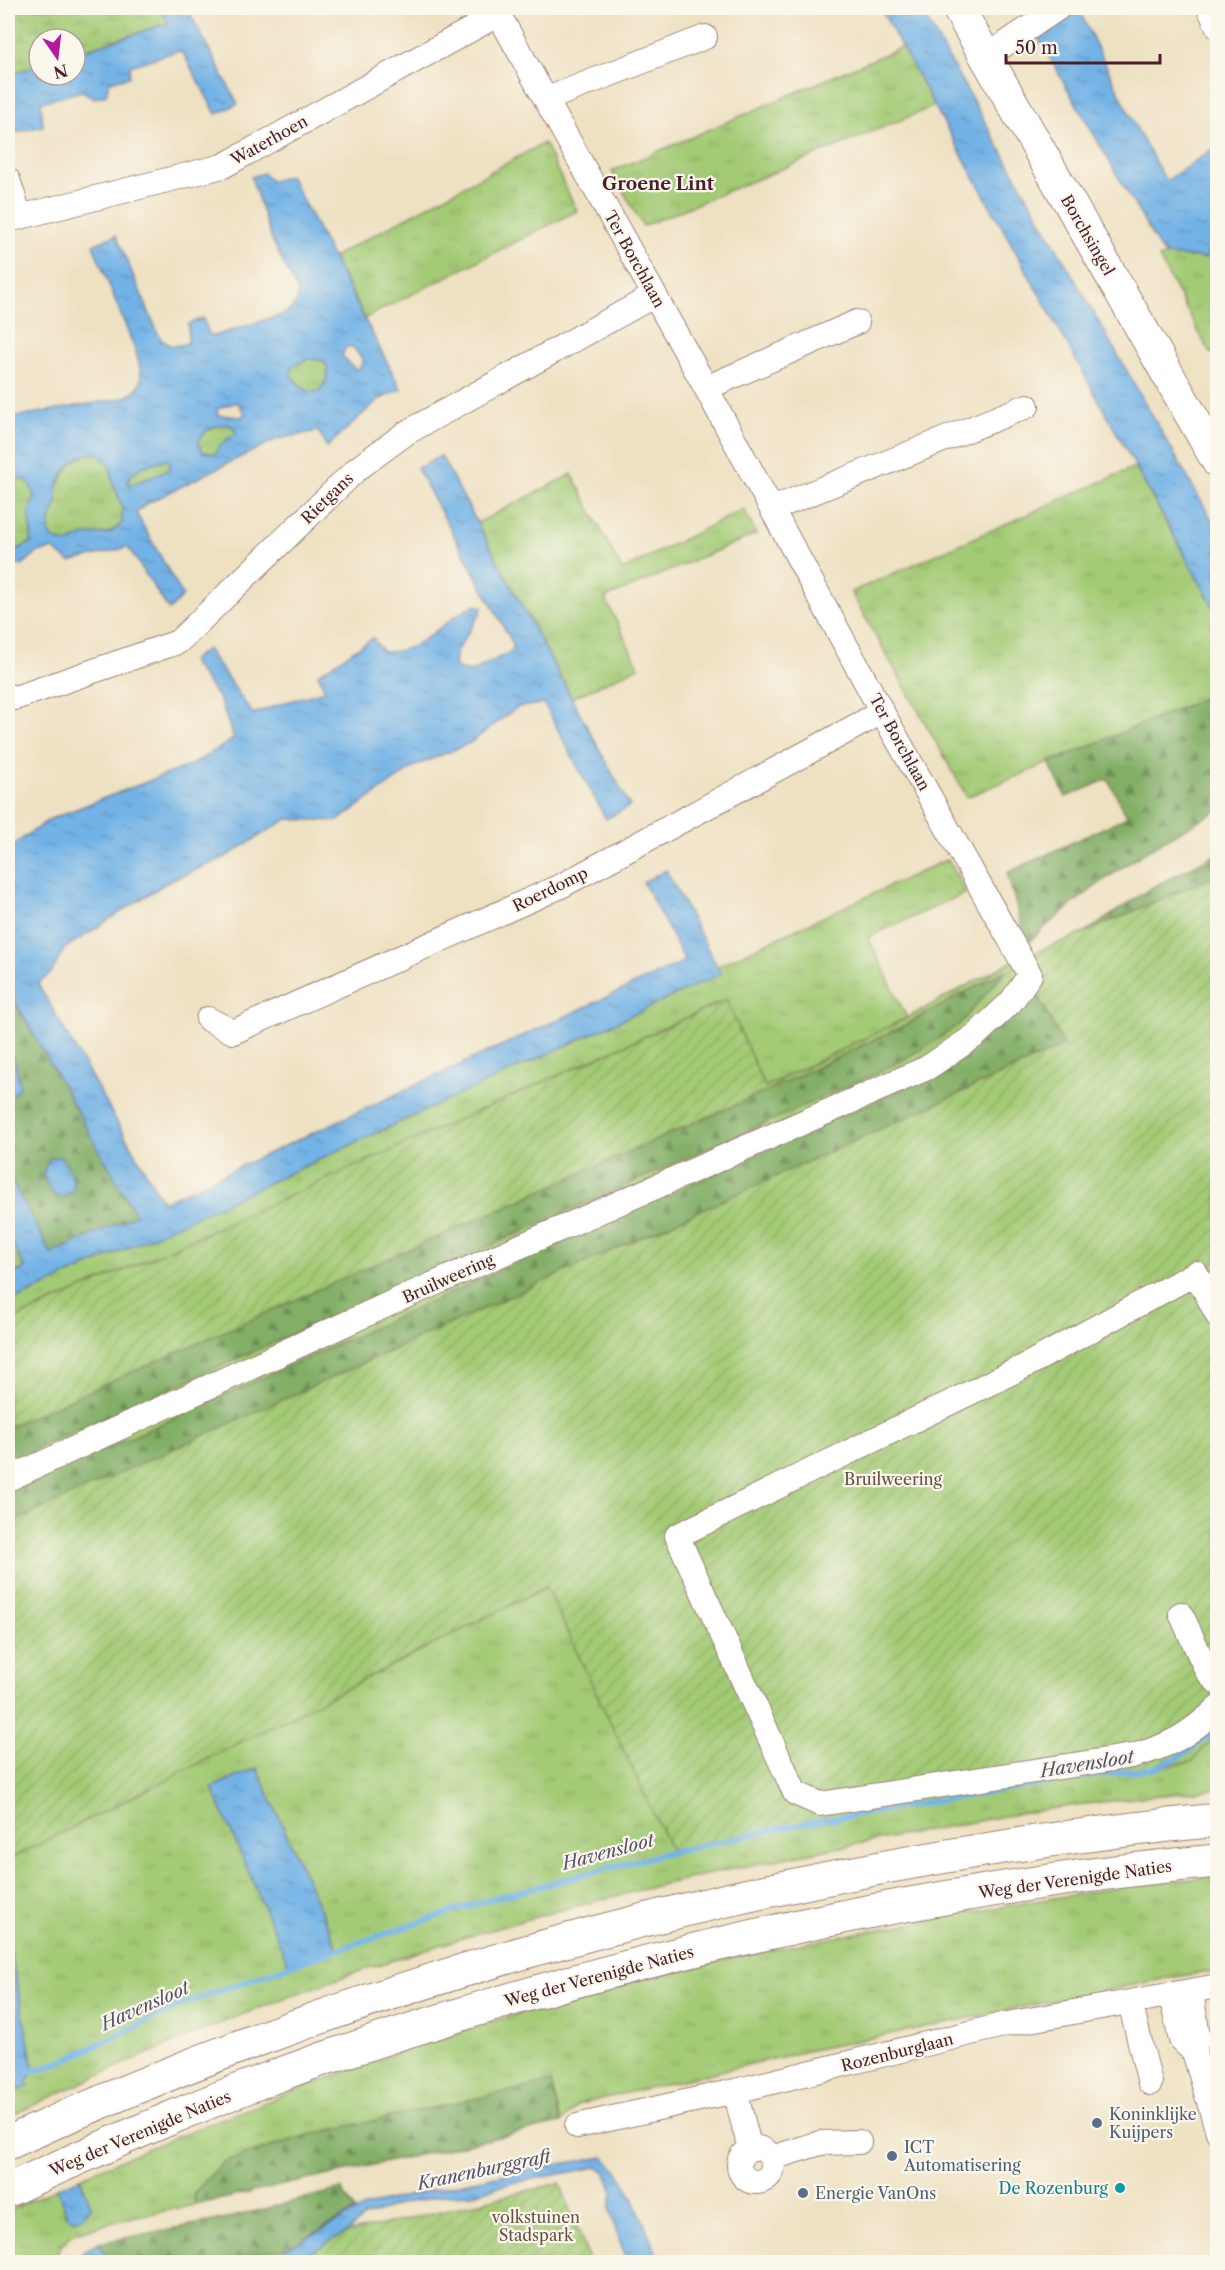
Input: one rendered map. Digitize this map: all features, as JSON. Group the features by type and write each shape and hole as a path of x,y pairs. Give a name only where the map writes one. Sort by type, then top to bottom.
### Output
{"highway":[{"path":"8,2143 151,2081 279,2031 407,1988 522,1954 719,1902 863,1871 1040,1842 1218,1820"},
{"name":"Weg der Verenigde Naties","path":"8,2190 178,2116 315,2062 455,2016 600,1973 770,1931 930,1900 1051,1880 1218,1861"}],"main road":[{"name":"Borchsingel","path":"957,8 1218,462"}],"street":[{"path":"986,57 1058,8"},
{"path":"1209,8 1218,27"},
{"name":"Ter Borchlaan","path":"497,11 882,712 1030,975"},
{"name":"Waterhoen","path":"8,180 14,218 223,166 497,11"},
{"path":"547,99 705,36"},
{"name":"Rietgans","path":"8,696 15,698 178,642 365,463 406,434 655,295"},
{"path":"706,388 857,322"},
{"path":"772,509 1027,406"},
{"name":"Roerdomp","path":"208,1019 233,1032 561,886 882,712"},
{"name":"Bruilweering","path":"8,1479 404,1297 927,1068 976,1035 1011,1002 1030,975"},
{"path":"1218,1316 1196,1274 1025,1366 677,1536 795,1793 820,1804 1142,1753 1162,1748 1196,1728 1218,1708"},
{"path":"1181,1614 1207,1671 1218,1683"},
{"name":"Rozenburglaan","path":"577,2126 735,2091 1007,2024 1218,1986"},
{"path":"1181,1992 1181,2040 1194,2052 1209,2076 1218,2132"},
{"path":"1130,2002 1150,2083"},
{"path":"735,2091 761,2154 820,2143 859,2142"}],"green space":[{"path":"8,8 160,8 168,23 87,49 87,27 27,27 27,69 8,75"},
{"path":"902,47 935,106 643,226 612,171"},
{"path":"544,143 577,211 365,318 333,257"},
{"path":"1217,228 1217,354 1210,353 1159,258 1166,255 1206,258"},
{"path":"307,359 322,360 328,367 326,381 319,391 306,390 291,375 292,367"},
{"path":"227,424 233,427 236,433 224,442 215,454 203,452 198,442 204,434 213,427"},
{"path":"95,453 103,458 111,469 112,479 122,507 122,523 103,534 80,537 73,542 58,540 50,536 47,526 57,500 57,490 61,479 74,459"},
{"path":"166,459 170,460 170,469 130,485 128,483 132,473"},
{"path":"1135,467 1217,613 1217,693 967,797 851,592"},
{"path":"572,474 622,570 744,509 756,534 605,598 639,667 572,698 477,523"},
{"path":"23,479 34,493 29,519 31,539 30,543 19,549 12,549 8,542 8,480"},
{"path":"1217,693 1217,811 1154,846 1114,873 1075,902 1027,945 1007,873 1127,817 1108,779 1066,797 1049,763"},
{"path":"1217,854 1217,875 1086,932 1151,888"},
{"path":"948,859 966,893 868,937 907,1018 764,1087 726,1000 8,1322 8,1303 721,974 717,966"},
{"name":"Bruilweering","path":"1217,875 1218,1733 1191,1762 908,1805 798,1824 671,1850 546,1587 8,1860 8,1524 1064,1046 1033,985 908,1086 8,1493 8,1461 886,1069 961,1023 1006,970 909,1023 766,1091 8,1427 8,1322 726,1000 765,1087 907,1018 1009,963"},
{"path":"1007,969 961,1023 931,1044 886,1069 8,1461 8,1427 766,1091 909,1023"},
{"path":"1032,985 1064,1046 8,1524 8,1493 908,1086"},
{"path":"8,989 136,1215 51,1254 8,1174 8,1095 14,1094 20,1086 15,1063 8,1049"},
{"path":"8,1237 25,1268 8,1277"},
{"path":"546,1587 671,1850 798,1824 908,1805 1191,1762 1217,1733 1217,1789 1017,1814 803,1854 595,1901 458,1939 323,1984 164,2047 8,2117 8,2069 19,2090 34,2071 8,1939 8,1860","holes":["257,1768 337,1950 212,1788"]},
{"path":"1217,1876 1217,1971 1168,1978 811,2050 579,2104 561,2123 551,2082 194,2198 195,2205 128,2218 72,2234 61,2246 53,2262 14,2262 8,2211 57,2188 67,2216 76,2220 85,2215 91,2206 80,2178 153,2146 278,2097 482,2024 638,1980 778,1948 1070,1895"},
{"path":"551,2082 561,2123 195,2205 194,2193 223,2162 308,2135"},
{"name":"volkstuinen Stadspark","path":"560,2183 590,2262 224,2262"},
{"path":"341,2189 355,2211 262,2262 109,2262 99,2243 233,2217"}],"water":[{"path":"160,8 187,8 238,104 216,114 183,53 177,51 130,66 129,77 109,82 106,95 94,98 82,91 41,102 43,126 8,134 8,75 27,69 27,87 87,87 87,49 168,23"},
{"path":"880,8 920,8 1217,529 1217,613"},
{"path":"1021,8 1078,8 1139,133 1166,181 1217,146 1217,228 1206,258 1166,255 1160,249"},
{"path":"263,173 271,181 290,176 401,389 378,400 327,447 318,431 277,439 146,504 136,513 183,596 169,610 128,547 70,562 53,549 38,552 21,566 9,562 8,542 12,549 19,549 30,543 29,517 35,497 29,483 23,479 8,480 8,418 124,398 136,389 141,379 136,352 93,245 116,235 160,338 170,345 188,343 188,324 203,318 209,334 214,336 287,313 297,302 298,292 272,240 251,177","holes":["346,347 353,347 363,360 360,368 355,369 342,356","308,359 322,360 328,367 326,381 319,391 306,390 291,375 292,367","237,402 245,413 242,417 216,413 219,408","227,424 234,427 236,433 219,446 215,454 203,452 198,442 203,434 213,427","95,453 103,458 111,469 112,479 122,507 122,523 109,533 81,536 67,543 50,536 50,524 62,476 65,470 81,457","166,459 170,461 170,469 130,485 129,478 142,467"]},
{"path":"441,456 630,806 606,819 544,704 518,707 470,743 415,766 338,821 287,819 224,858 169,881 65,948 51,973 38,984 163,1202 685,961 643,882 666,870 721,974 8,1303 8,1277 25,1268 8,1237 8,1174 51,1254 136,1215 8,989 8,849 50,819 193,764 234,739 220,700 191,661 207,649 253,714 325,691 318,674 373,638 383,652 403,650 419,643 475,605 482,607 481,612 456,652 454,664 463,671 473,671 512,651 513,644 417,468"},
{"path":"8,1049 15,1063 20,1086 14,1094 8,1095"},
{"path":"61,1157 71,1173 74,1187 73,1192 57,1197 48,1188 43,1172 50,1158"},
{"path":"257,1768 338,1950 289,1966 212,1787"},
{"path":"8,1939 34,2071 27,2080 29,2086 19,2090 8,2069"},
{"path":"604,2157 614,2167 630,2193 660,2262 628,2262 610,2208 613,2192 605,2171 597,2167 512,2183 473,2194 445,2195 401,2204 364,2217 349,2231 293,2262 262,2262 365,2207 529,2169"},
{"path":"80,2178 91,2206 85,2215 76,2220 68,2216 57,2188"},
{"path":"99,2243 109,2262 85,2262 81,2252"}],"waterway":[{"name":"Havensloot","path":"28,2072 48,2067 76,2055 181,2005 289,1966 487,1900 662,1854 800,1824 1080,1777 1152,1769 1189,1751 1218,1728"}],"place":[{"name":"Koninklijke Kuijpers","path":"1097,2123"},
{"name":"ICT Automatisering","path":"892,2156"},
{"name":"De Rozenburg","path":"1120,2188"},
{"name":"Energie VanOns","path":"803,2193"}],"district":[{"name":"Groene Lint","path":"658,184"}],"water label":[{"name":"Kranenburggraft","path":"484,2170"}]}
